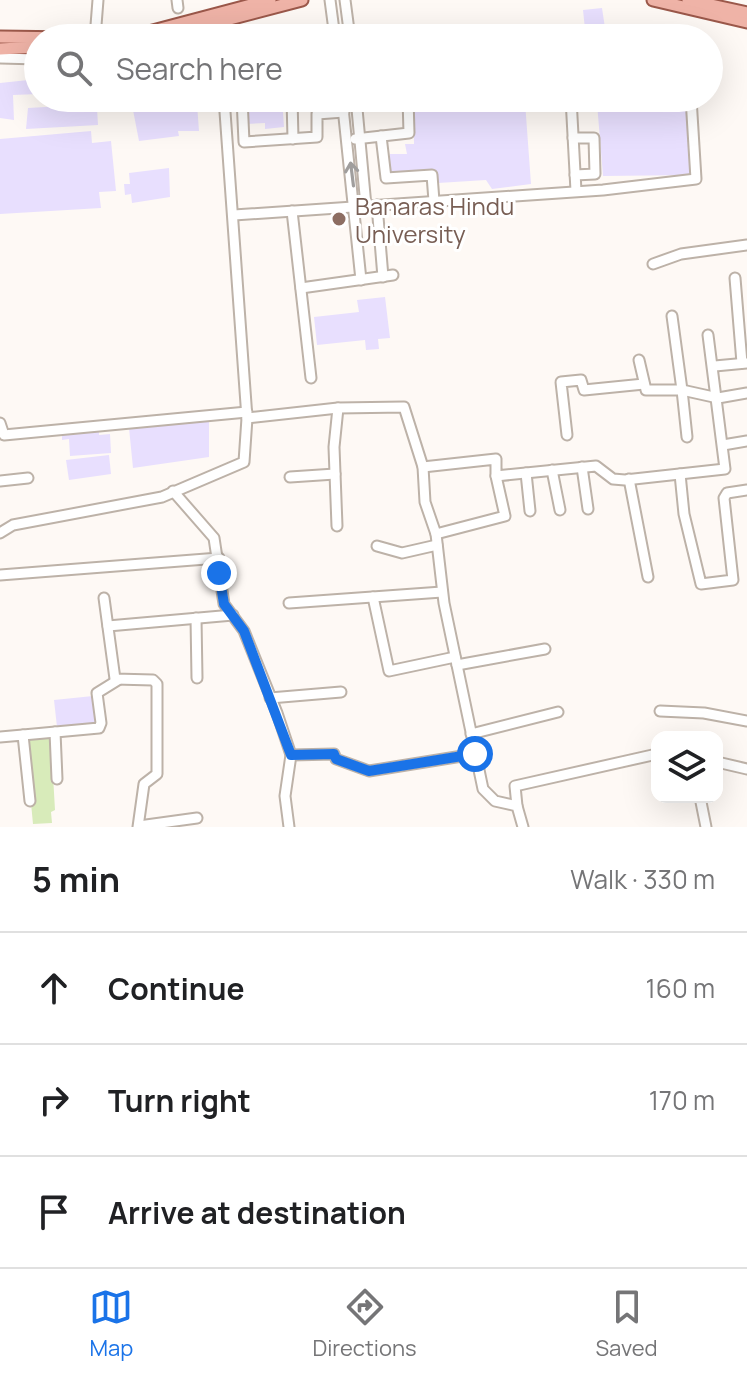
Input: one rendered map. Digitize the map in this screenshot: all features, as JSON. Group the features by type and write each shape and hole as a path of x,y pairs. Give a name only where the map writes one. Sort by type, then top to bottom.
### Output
{"main road":[{"path":"204,24 266,0"},
{"path":"195,24 302,0"},
{"path":"653,0 747,22"},
{"path":"688,0 747,13"},
{"path":"0,37 24,37"},
{"path":"0,49 24,48"}],"street":[{"path":"97,24 98,0"},
{"path":"330,0 333,24"},
{"path":"345,0 348,24"},
{"path":"217,20 217,24"},
{"path":"0,58 24,59"},
{"path":"0,533 13,525 162,497 244,462 247,415 225,112"},
{"path":"243,112 244,142 317,137 317,114 344,112 347,139 388,276 301,288"},
{"path":"292,112 293,139"},
{"path":"357,112 366,206 361,280"},
{"path":"347,139 409,133 408,112"},
{"path":"572,112 576,191"},
{"path":"234,215 576,191 696,179 692,112"},
{"path":"381,136 386,178 432,175 434,201"},
{"path":"573,138 594,138 595,174 575,175"},
{"path":"292,211 311,378"},
{"path":"653,264 681,254 747,245"},
{"path":"715,366 745,363 735,278"},
{"path":"672,316 687,437"},
{"path":"496,476 596,466 613,479 629,479 725,469 715,366 708,335"},
{"path":"639,360 646,390 682,390 718,398 747,393"},
{"path":"567,435 561,382 581,380 584,390 644,384"},
{"path":"0,423 4,435 338,408 404,407 423,467 425,502 436,539 442,592 483,789 495,801 517,806"},
{"path":"337,526 335,474 338,408"},
{"path":"723,445 747,441"},
{"path":"377,546 402,553 505,516 496,476 496,459 423,467"},
{"path":"582,467 588,509"},
{"path":"552,470 560,510"},
{"path":"526,473 530,511"},
{"path":"290,477 335,474"},
{"path":"680,474 699,584 733,580 724,498 727,493 747,490"},
{"path":"0,481 28,478"},
{"path":"629,479 648,577"},
{"path":"173,491 214,538 222,595 244,631 291,755 285,796 289,827"},
{"path":"0,575 219,558"},
{"path":"289,603 442,592"},
{"path":"373,597 389,671 545,649"},
{"path":"104,598 114,676 118,680"},
{"path":"108,626 233,615"},
{"path":"196,618 197,678"},
{"path":"0,737 99,728 97,693 118,680 153,680 157,684 157,774 144,784 139,827 175,824 197,818"},
{"path":"270,698 341,692"},
{"path":"660,711 704,713 747,721"},
{"path":"471,734 558,712"},
{"path":"55,732 57,779"},
{"path":"23,735 30,801"},
{"path":"291,755 334,754 336,759 369,771 475,754"},
{"path":"523,827 515,786 651,755"},
{"path":"723,763 747,769"},
{"path":"701,803 706,827"}],"green space":[{"path":"46,737 51,740 55,810 51,812 52,823 33,824 25,740"}],"building":[{"path":"602,8 604,24 584,24 583,10"},
{"path":"24,80 24,95 13,95 14,120 0,118 0,83"},
{"path":"28,112 97,112 98,125 26,129"},
{"path":"133,112 198,112 199,131 178,131 179,136 139,141"},
{"path":"246,112 283,112 284,127 265,129 265,123 247,124"},
{"path":"413,112 526,112 531,184 492,189 486,180 438,183 437,171 390,173 390,154 407,154 405,144 414,144"},
{"path":"598,112 689,112 694,175 603,176"},
{"path":"91,131 92,143 111,141 116,191 99,192 101,208 0,214 0,139"},
{"path":"169,168 170,197 132,203 131,194 125,195 124,184 130,184 129,173"},
{"path":"385,297 390,338 378,339 379,349 366,350 365,340 317,345 314,317 359,312 357,300"},
{"path":"209,419 209,457 133,468 129,428"},
{"path":"99,430 99,435 110,434 111,453 70,456 69,439 62,440 62,432"},
{"path":"109,455 111,474 69,480 66,460"},
{"path":"93,696 96,723 57,727 54,700"}],"place":[{"name":"Banaras Hindu University","path":"339,219"}],"route":[{"path":"219,573 224,604 244,631 291,755 334,754 336,759 369,771 475,754"}]}
